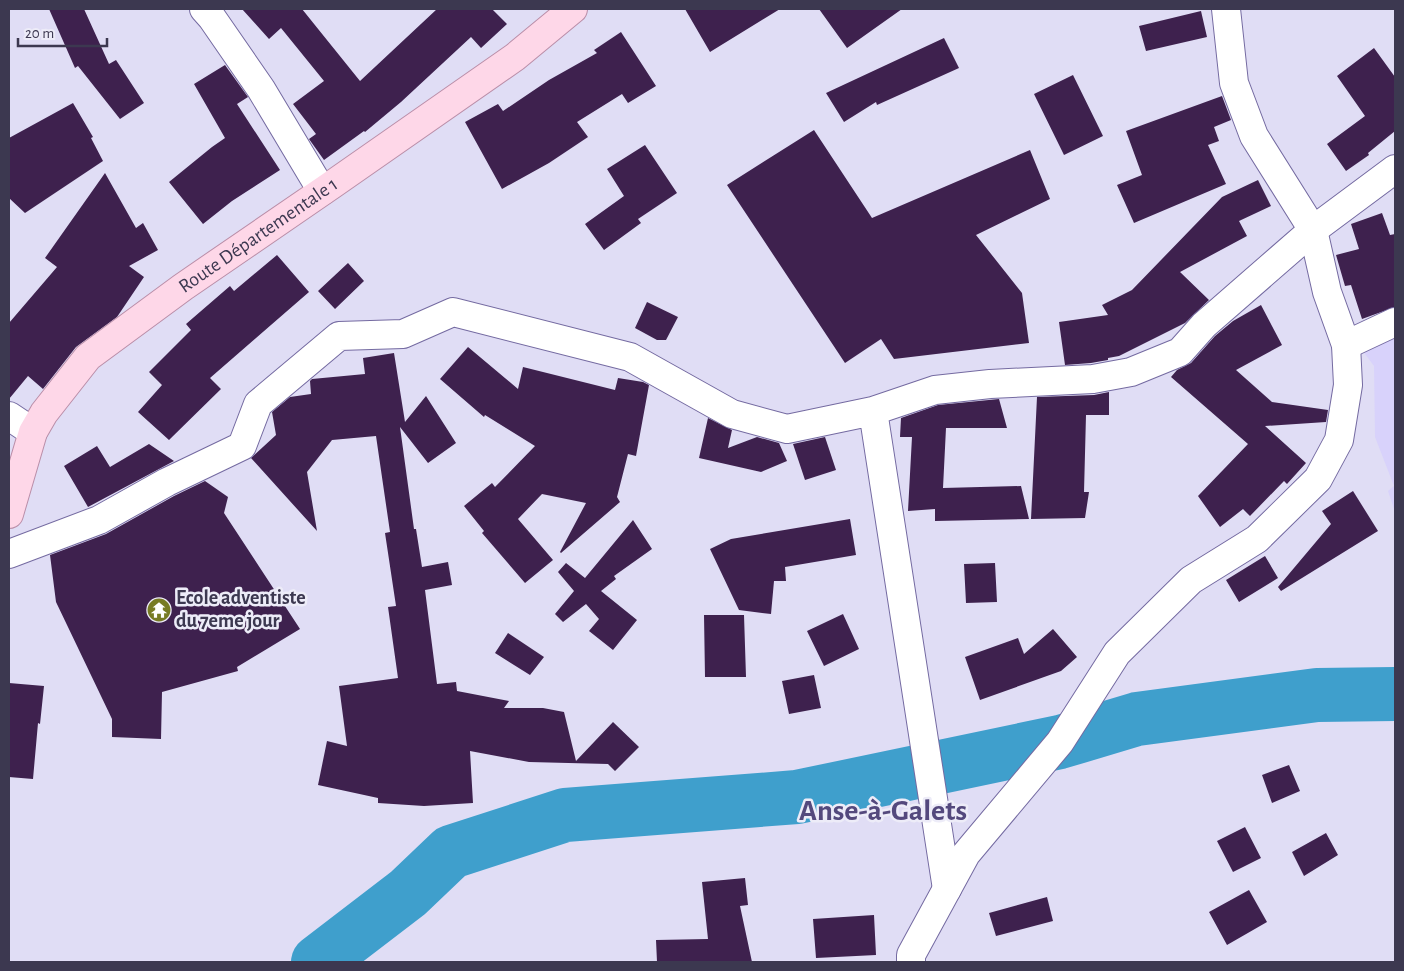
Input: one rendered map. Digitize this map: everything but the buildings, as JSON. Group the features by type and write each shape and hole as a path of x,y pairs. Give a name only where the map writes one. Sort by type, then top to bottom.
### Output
{"main road":[{"name":"Route Départementale 1","path":"9,514 33,432 44,414 88,357 182,287 514,57 573,9"}],"street":[{"path":"204,9 261,89 322,191"},
{"path":"911,962 912,954 966,854 1060,742 1117,653 1191,580 1257,539 1318,479 1339,440 1348,385 1346,345 1327,292 1313,230 1254,136 1234,83 1226,9"},
{"path":"9,554 99,520 167,482 242,446 258,404 340,336 403,334 453,312 630,357 732,414 788,428 873,411 935,390 990,384 1092,379 1131,372 1180,352 1204,325 1313,230 1395,168"},
{"path":"1346,345 1395,322"},
{"path":"873,411 947,889"},
{"path":"9,416 33,432"}],"shaded area":[{"path":"1395,330 1395,512 1388,491 1394,486 1375,437 1374,366 1359,346"}],"waterway":[{"path":"318,962 408,893 451,852 565,815 797,797 1060,742 1137,719 1317,695 1395,694"}],"place":[{"name":"Ecole adventiste du 7eme jour","path":"159,610"}],"district":[{"name":"Anse-à-Galets","path":"883,811"}]}
